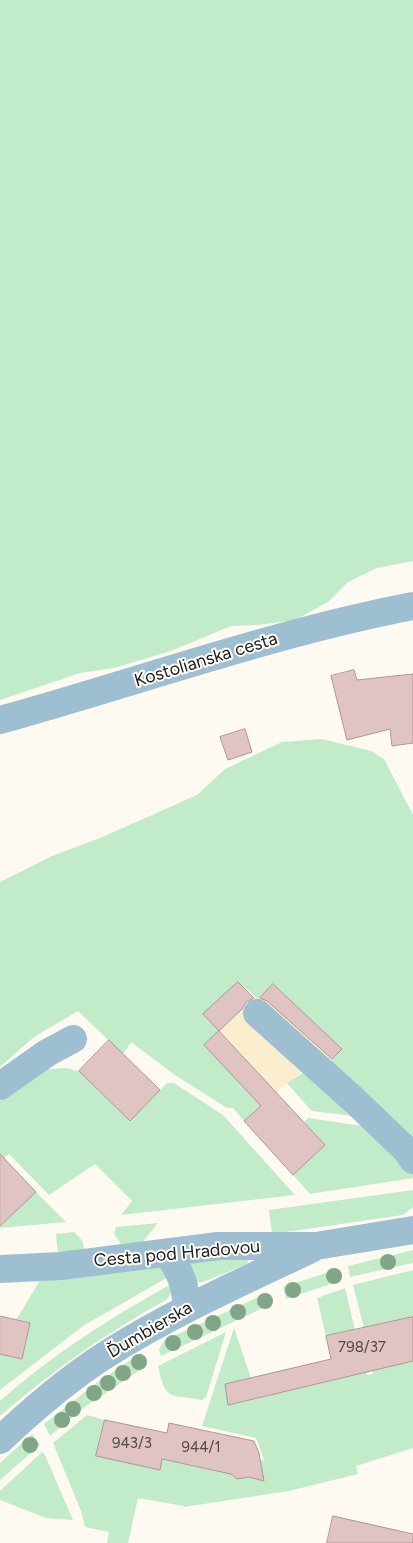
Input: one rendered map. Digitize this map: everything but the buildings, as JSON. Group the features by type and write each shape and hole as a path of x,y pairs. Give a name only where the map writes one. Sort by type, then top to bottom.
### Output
{"street":[{"name":"Kostolianska cesta","path":"0,720 297,633 367,615 413,606"},
{"path":"257,1013 355,1101 406,1150 413,1160"},
{"path":"0,1086 47,1052 74,1039"},
{"name":"Cesta pod Hradovou","path":"0,1269 61,1266 218,1246 316,1246 413,1230"},
{"name":"Ďumbierska","path":"0,1440 27,1414 106,1354 186,1309 316,1246"},
{"path":"167,1253 181,1275 186,1293 186,1309"}],"shaded area":[{"path":"238,982 254,998 273,984 342,1049 313,1075 301,1072 261,1106 204,1045 203,1014"}],"green space":[{"path":"0,0 413,0 413,561 377,568 348,582 328,602 295,620 258,625 231,626 171,651 114,668 80,673 0,700"},
{"path":"322,739 371,751 384,759 413,815 413,1146 327,1065 342,1049 273,984 258,999 238,982 204,1014 219,1031 205,1045 261,1106 244,1121 233,1108 227,1108 175,1075 131,1042 123,1054 78,1011 34,1037 0,1067 0,882 52,856 100,838 197,795 225,769 282,742"},
{"path":"65,1068 79,1071 130,1121 167,1083 174,1083 223,1115 295,1195 121,1215 132,1201 95,1164 49,1195 9,1154 4,1158 0,1154 0,1101 40,1070"},
{"path":"306,1071 353,1116 312,1111 287,1083"},
{"path":"308,1118 370,1127 413,1173 413,1178 310,1194 293,1175 325,1145 304,1122"},
{"path":"413,1190 413,1207 403,1215 272,1234 269,1210"},
{"path":"36,1192 66,1222 0,1228 0,1217"},
{"path":"158,1223 137,1249 123,1247 114,1234 116,1227"},
{"path":"74,1232 81,1239 83,1253 58,1257 56,1234"},
{"path":"413,1250 413,1263 350,1277 348,1266"},
{"path":"249,1257 247,1264 203,1282 197,1282 189,1266 192,1261"},
{"path":"158,1265 170,1276 83,1326 0,1390 0,1354 22,1359 30,1323 16,1320 42,1277"},
{"path":"338,1269 342,1280 286,1299 283,1287"},
{"path":"413,1270 413,1317 364,1328 353,1285"},
{"path":"173,1283 173,1291 166,1300 80,1354 0,1416 0,1401 20,1384 62,1352 105,1323"},
{"path":"345,1288 355,1330 326,1336 317,1298"},
{"path":"267,1293 270,1298 269,1305 161,1356 159,1349 165,1340"},
{"path":"234,1328 251,1378 225,1384 229,1405 366,1372 367,1375 373,1374 372,1370 413,1361 413,1448 356,1466 358,1474 289,1491 184,1507 138,1498 128,1543 107,1543 109,1532 85,1527 81,1511 53,1443 87,1415 105,1420 96,1455 160,1470 162,1459 232,1474 236,1478 262,1472 261,1461 264,1460 256,1438 202,1426"},
{"path":"226,1332 206,1397 202,1400 175,1396 166,1391 158,1366"},
{"path":"141,1353 146,1358 146,1366 82,1409 50,1436 44,1424 99,1381"},
{"path":"32,1434 40,1445 0,1480 0,1463"},
{"path":"42,1452 73,1520 46,1518 0,1500 0,1491"}]}
